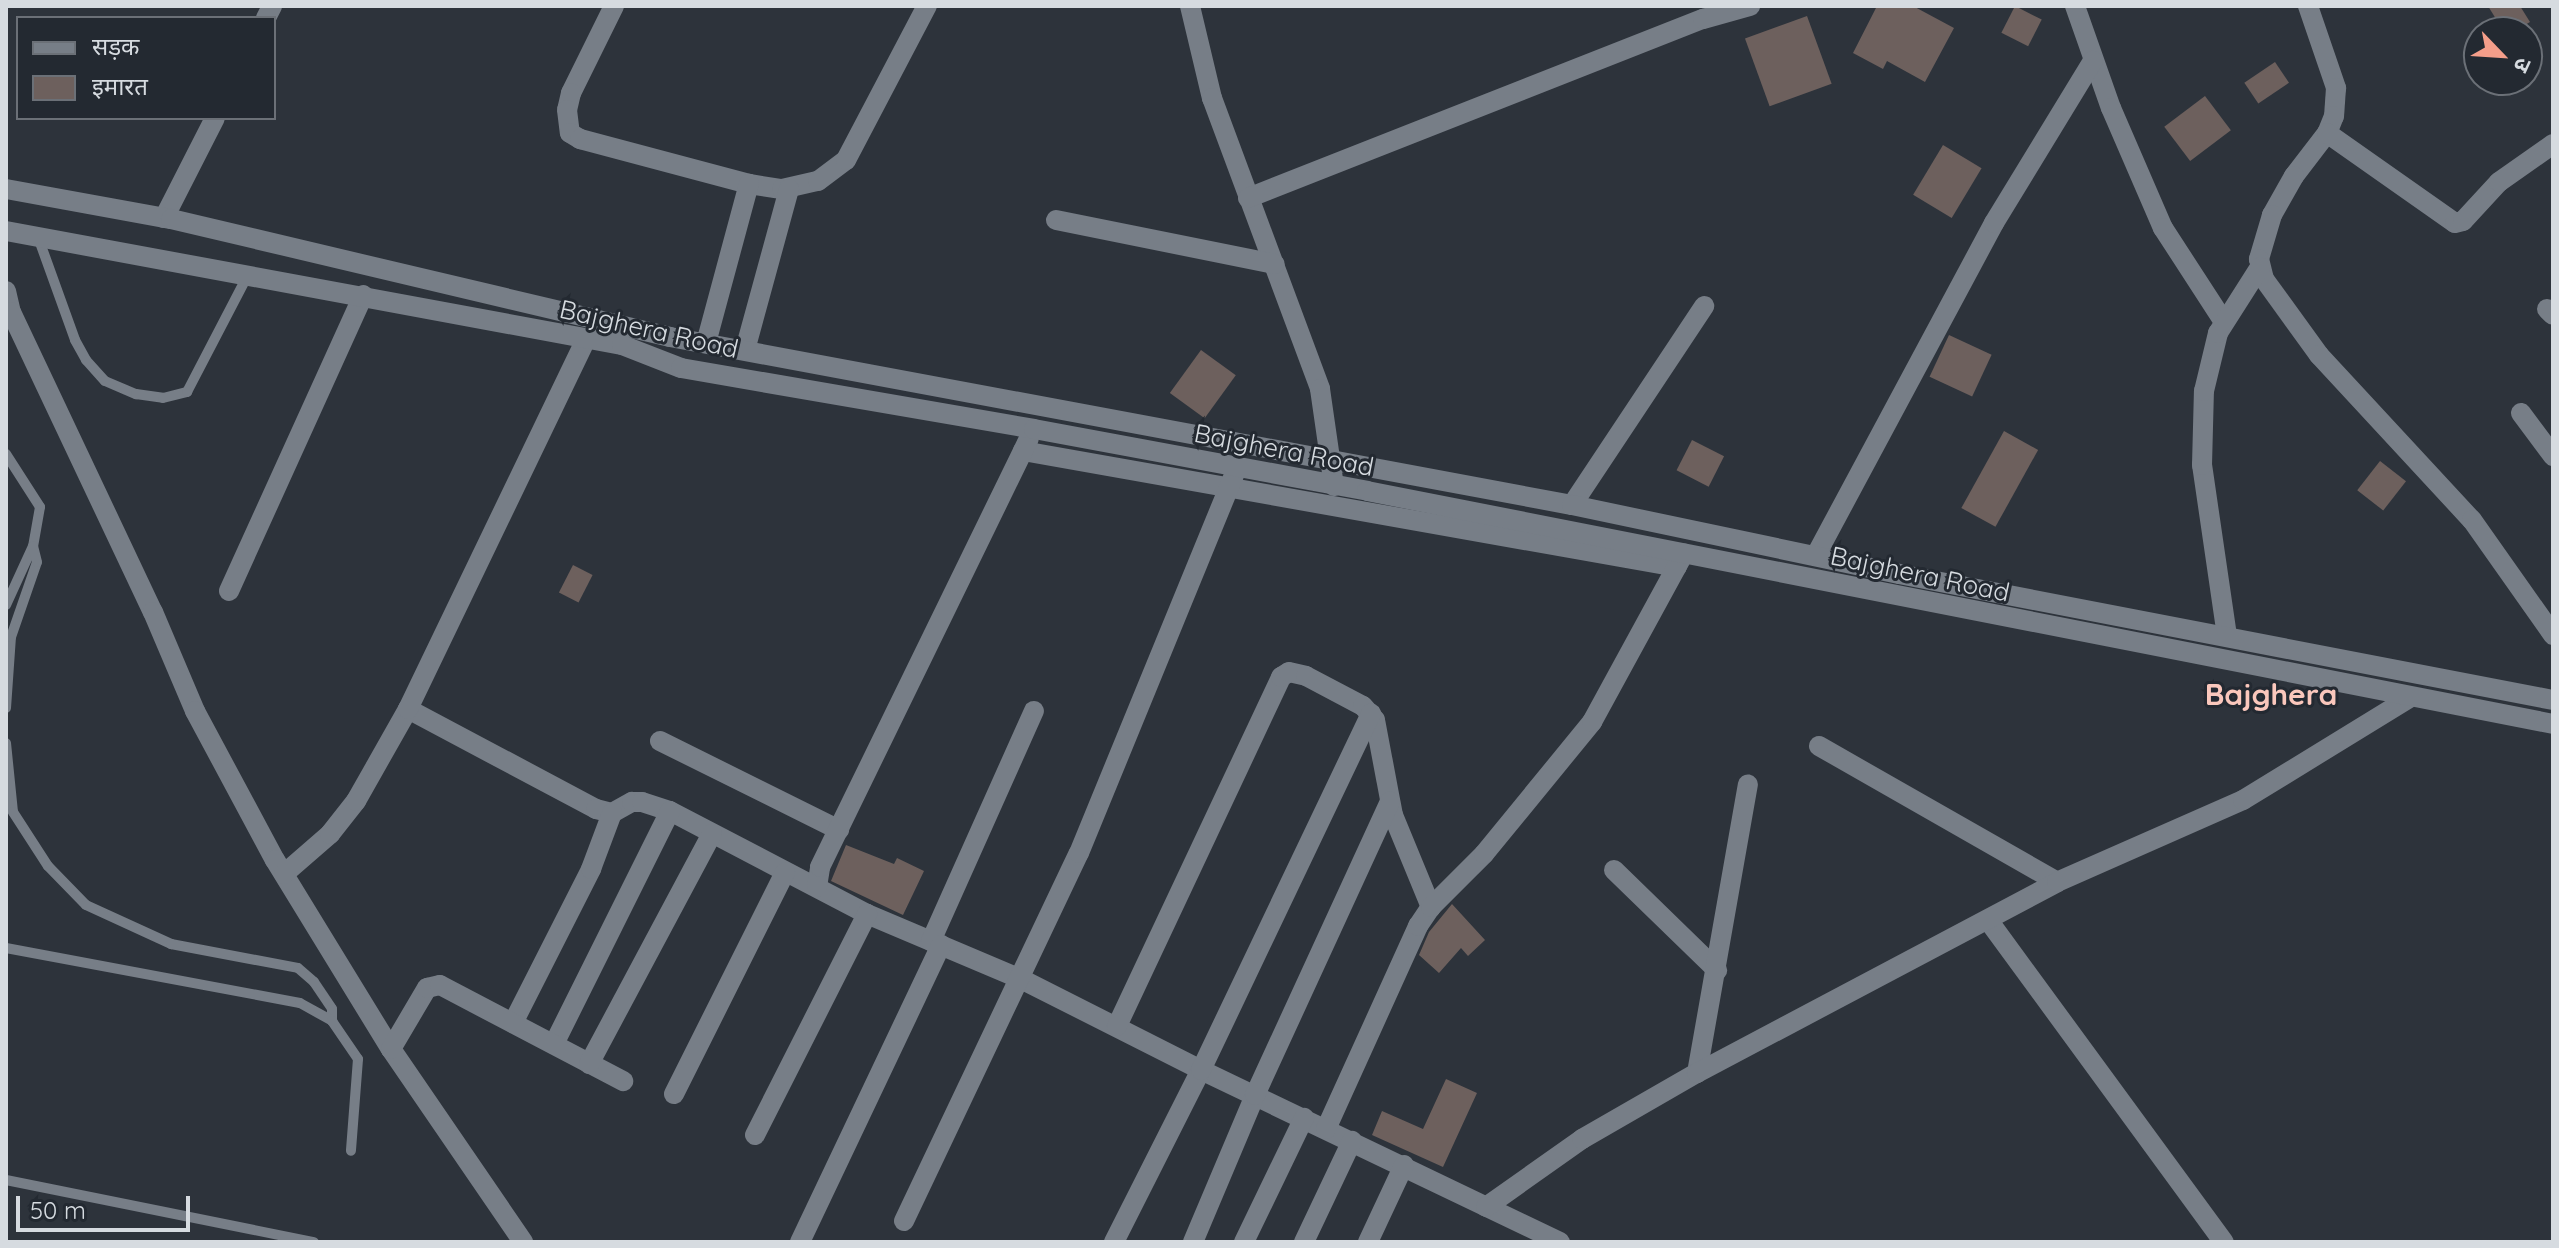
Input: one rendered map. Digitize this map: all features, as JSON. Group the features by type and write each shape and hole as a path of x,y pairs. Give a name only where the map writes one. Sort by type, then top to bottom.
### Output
{"street":[{"path":"614,6 571,93 567,110 570,133 580,139 749,184 789,189 818,181 846,160 927,6"},
{"path":"1190,6 1202,68 1320,389 1334,486"},
{"path":"1248,198 1703,19 1750,6"},
{"path":"2075,6 2093,61 2163,228 2224,322"},
{"path":"2227,636 2212,551 2202,441 2204,391 2214,347 2224,322 2260,267 2272,215 2294,176 2327,133 2334,116 2336,88 2308,6"},
{"path":"1816,555 1994,223 2093,61"},
{"path":"164,218 214,120"},
{"path":"2327,133 2455,223 2463,221 2499,182 2553,144"},
{"path":"706,343 749,184"},
{"name":"Bajghera Road","path":"6,189 164,218 670,337 1572,505 2553,700"},
{"path":"745,350 789,189"},
{"path":"1056,220 1275,264"},
{"name":"Bajghera Road","path":"6,231 622,345 681,368 1237,467 1680,560 2553,724"},
{"path":"248,275 263,241"},
{"path":"2260,267 2271,290 2319,355 2472,520 2553,635"},
{"path":"6,293 11,312 153,612 195,711 284,874 391,1049 523,1242"},
{"path":"229,591 363,295"},
{"path":"1572,505 1704,306"},
{"path":"284,874 344,818 408,709 586,339"},
{"path":"2521,413 2553,456"},
{"path":"817,887 820,867 1034,429"},
{"path":"1023,451 1228,489 1680,560 1592,722 1484,854 1431,907 1397,968 1326,1129"},
{"path":"904,1221 1085,839 1237,467"},
{"path":"1117,1026 1281,677 1296,672 1371,713 1378,729 1390,802 1431,907"},
{"path":"1486,1207 1582,1139 1697,1073 2057,882 2243,800 2411,697"},
{"path":"408,709 596,809 612,813 642,802 670,811 867,914 1021,979 1201,1070 1560,1242"},
{"path":"800,1242 936,943 1034,711"},
{"path":"1114,1242 1201,1070 1371,713"},
{"path":"660,741 839,830"},
{"path":"1819,746 2057,882"},
{"path":"1697,1073 1748,784"},
{"path":"1193,1242 1255,1095 1390,802"},
{"path":"554,1044 670,811"},
{"path":"513,1023 591,869 612,813"},
{"path":"589,1064 712,834"},
{"path":"1614,870 1717,970"},
{"path":"674,1094 785,872"},
{"path":"755,1135 867,914"},
{"path":"1988,920 2224,1242"},
{"path":"391,1049 431,985 440,985 623,1081"},
{"path":"1244,1242 1304,1118"},
{"path":"1304,1242 1352,1141"},
{"path":"1368,1242 1404,1165"}],"lane":[{"path":"38,237 75,340 86,360 105,381 136,394 163,398 187,392 248,275"},
{"path":"6,454 40,507 33,546 6,605"},
{"path":"6,708 11,637 37,562 33,546"},
{"path":"6,743 13,812 48,866 86,905 171,944 298,968 314,982 332,1009 332,1021"},
{"path":"6,948 300,1003 332,1021 358,1059 351,1151"},
{"path":"6,1180 314,1242"}],"building":[{"path":"1877,6 1913,6 1954,28 1925,82 1887,61 1883,69 1853,53"},
{"path":"2015,6 2042,20 2028,46 2001,33"},
{"path":"2488,6 2520,6 2526,16 2494,16"},
{"path":"1807,16 1832,84 1770,106 1745,39"},
{"path":"2275,62 2289,83 2258,103 2244,83"},
{"path":"2205,96 2231,130 2190,161 2164,127"},
{"path":"1943,145 1982,168 1952,218 1913,195"},
{"path":"1949,335 1992,355 1972,397 1930,377"},
{"path":"1201,350 1236,375 1205,418 1170,393"},
{"path":"2004,431 2038,450 1995,527 1961,508"},
{"path":"1692,440 1724,456 1709,487 1677,470"},
{"path":"2380,461 2406,481 2383,510 2357,490"},
{"path":"573,565 593,575 579,603 559,593"},
{"path":"846,845 894,864 897,858 924,871 903,915 831,881"},
{"path":"1452,904 1485,940 1468,956 1461,948 1439,973 1419,955 1429,932"},
{"path":"1446,1079 1477,1093 1443,1167 1372,1135 1382,1111 1423,1129"}],"district":[{"name":"Bajghera","path":"2271,694"}]}
